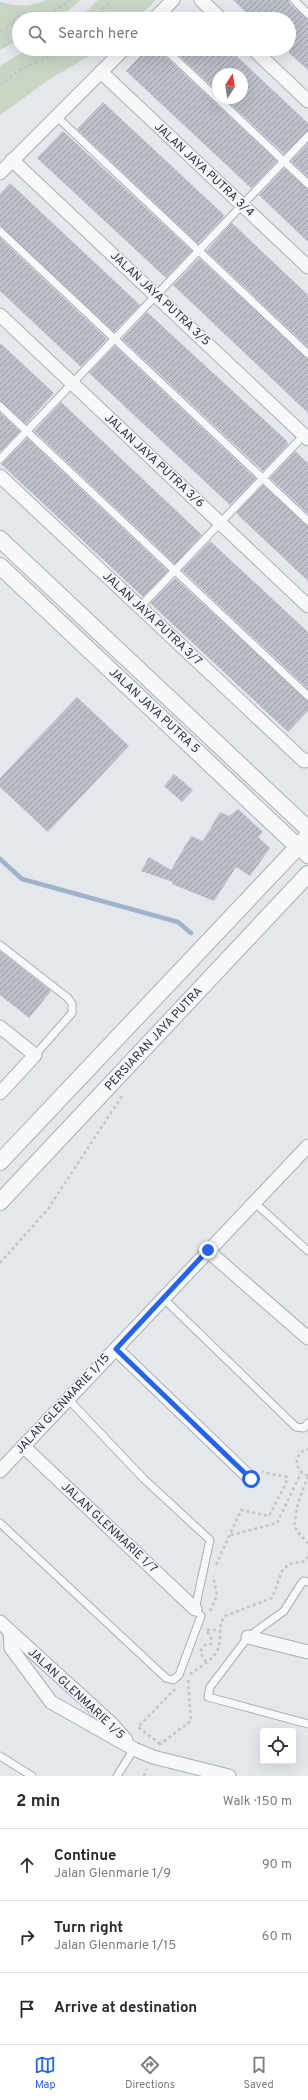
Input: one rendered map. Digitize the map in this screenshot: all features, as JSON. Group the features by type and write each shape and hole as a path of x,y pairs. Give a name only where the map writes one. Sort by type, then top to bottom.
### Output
{"street":[{"path":"161,12 173,0"},
{"path":"201,0 214,12"},
{"path":"0,173 117,56"},
{"path":"260,56 308,101"},
{"name":"JALAN JAYA PUTRA 3/4","path":"101,72 308,267"},
{"name":"JALAN JAYA PUTRA 3/5","path":"12,160 307,435"},
{"name":"JALAN JAYA PUTRA 3/6","path":"0,315 308,606"},
{"name":"JALAN JAYA PUTRA 3/7","path":"0,476 306,761"},
{"name":"JALAN JAYA PUTRA 5","path":"0,539 308,829"},
{"name":"JALAN JAYA PUTRA 5","path":"0,566 305,846"},
{"path":"0,1162 305,846"},
{"name":"PERSIARAN JAYA PUTRA","path":"0,1202 308,874"},
{"path":"282,903 308,893"},
{"path":"0,1027 35,1055 0,1093"},
{"name":"JALAN GLENMARIE 1/15","path":"0,1471 208,1250 306,1150"},
{"path":"208,1250 308,1338"},
{"path":"116,1349 251,1479"},
{"name":"JALAN GLENMARIE 1/7","path":"23,1446 195,1609"},
{"name":"JALAN GLENMARIE 1/5","path":"0,1622 111,1723 134,1749"},
{"name":"JALAN GLENMARIE 1/5","path":"10,1632 11,1648 51,1702 134,1749"},
{"path":"248,1637 308,1652"},
{"path":"134,1749 153,1757 228,1776"}],"lane":[{"path":"294,0 308,14"},
{"path":"172,56 308,184"},
{"path":"56,116 308,354"},
{"path":"0,459 308,136"},
{"path":"0,231 308,521"},
{"path":"0,406 308,696"},
{"path":"140,607 263,478 307,435"},
{"path":"0,945 68,998 72,1004 72,1013 35,1055"},
{"path":"254,1202 308,1251"},
{"path":"163,1298 296,1427 304,1428 308,1423"},
{"path":"0,1523 166,1678 173,1680 179,1675 201,1616 195,1609 210,1540 144,1479 68,1399"},
{"path":"308,1582 304,1581 301,1584 284,1611 248,1637 210,1687 208,1697 308,1724"},
{"path":"117,1776 134,1749"},
{"path":"0,1756 32,1776"}],"path":[{"path":"49,12 59,8 70,0"},
{"path":"101,12 111,0"},
{"path":"0,32 7,29 12,24"},
{"path":"0,85 36,61 48,56"},
{"path":"0,1263 48,1209 124,1092"},
{"path":"308,1449 300,1453 296,1460 297,1467 301,1473 308,1476 298,1503 294,1526 308,1543"},
{"path":"251,1479 259,1470 264,1473 287,1477 286,1483 269,1516 241,1510 230,1536 277,1523 301,1473"},
{"path":"204,1626 211,1638 211,1644 205,1644 201,1650 202,1656 206,1662"},
{"path":"207,1630 220,1630"}],"green space":[{"path":"47,0 80,0 66,12 12,12 12,44 0,50 0,2 24,6"},
{"path":"98,0 156,0 143,12 86,12"},
{"path":"16,56 89,56 50,79 0,115 0,66"}],"building":[{"path":"233,0 289,0 290,4 308,19 308,70 292,56 296,56 296,12 246,12"},
{"path":"140,56 165,56 212,100 212,104 216,104 277,161 251,188 126,71"},
{"path":"179,56 236,56 308,123 308,131 284,154 230,104 248,104 248,68 212,68 212,86"},
{"path":"103,102 223,214 224,217 198,244 77,129"},
{"path":"63,131 192,251 166,278 37,158"},
{"path":"308,143 308,177 291,161"},
{"path":"284,168 308,189 308,242 259,195"},
{"path":"10,183 140,305 114,332 0,226 0,194"},
{"path":"232,223 308,295 308,347 206,251"},
{"path":"0,238 107,339 81,367 0,291"},
{"path":"199,258 308,359 308,413 173,285"},
{"path":"147,312 287,441 288,444 263,471 122,339"},
{"path":"0,343 54,393 26,424 0,401"},
{"path":"115,346 256,479 230,505 89,373"},
{"path":"61,402 202,535 175,564 34,431"},
{"path":"0,413 20,431 0,452"},
{"path":"27,438 168,571 143,597 1,464"},
{"path":"295,451 308,463 308,514 270,478"},
{"path":"263,485 308,526 308,581 238,515 237,512"},
{"path":"210,541 308,632 308,689 182,570"},
{"path":"175,578 308,701 308,711 288,732 150,603"},
{"path":"77,697 129,746 48,832 0,787 0,778"},
{"path":"174,774 193,790 182,802 164,786"},
{"path":"238,809 263,832 258,837 270,848 250,876 236,867 214,901 172,884 173,882 141,871 149,857 171,870 191,836 203,841 220,812 229,816"},
{"path":"0,951 51,991 29,1018 0,995"}],"waterway":[{"path":"0,859 22,879 178,922 191,933"}],"route":[{"path":"208,1250 116,1349 251,1479"}]}
